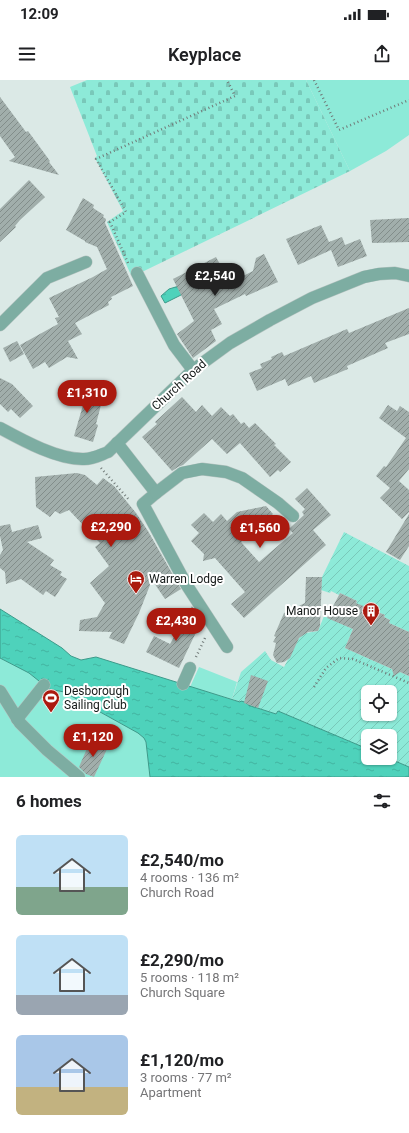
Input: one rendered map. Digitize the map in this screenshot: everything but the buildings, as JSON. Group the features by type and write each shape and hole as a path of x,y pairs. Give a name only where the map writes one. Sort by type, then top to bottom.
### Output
{"street":[{"path":"0,324 47,278 86,262"},
{"path":"137,273 174,345 193,370"},
{"name":"Church Road","path":"0,428 33,445 69,457 84,459 95,457 108,452 193,370 230,343 312,298 364,277 379,274 409,276"},
{"path":"117,443 156,493"},
{"path":"227,647 186,584 143,504 182,473 202,469 226,472 242,478 278,503 293,516"},
{"path":"183,684 190,668"},
{"path":"18,719 44,685"},
{"path":"0,691 18,719 47,750 73,774 79,777"}],"path":[{"path":"137,273 132,272 110,222 126,212 96,159 235,96 227,80"},
{"path":"314,80 339,130 409,100"},
{"path":"314,687 326,668 339,658 353,659 409,683"}],"green space":[{"path":"87,80 306,80 350,171 144,271 131,275 107,222 123,211 95,158 97,156 70,87"},
{"path":"306,80 409,80 409,135 386,151 350,171"},
{"path":"344,532 409,566 409,632 389,623 390,620 384,617 385,615 363,606 355,606 357,601 340,593 339,595 331,591 330,593 321,590 322,577"},
{"path":"324,616 353,629 345,648 392,669 393,672 400,672 409,676 409,767 397,762 397,729 361,729 361,747 278,711 276,714 248,705 248,703 232,699 241,672 265,651 271,660 284,667 299,638 306,633 318,631"},
{"name":"Desborough Sailing Club","path":"0,658 29,673 49,689 64,692 138,733 146,742 150,777 0,777"},
{"path":"199,667 237,682 232,699 190,687"}],"water":[{"path":"179,286 183,294 165,303 161,296 169,289"},
{"path":"0,609 62,648 71,656 81,660 96,657 240,702 248,703 248,705 276,714 278,711 361,746 361,765 397,765 397,762 409,767 409,777 150,777 146,742 138,733 64,692 49,689 29,673 0,658"}],"place":[{"name":"Warren Lodge","path":"136,594"},
{"name":"Manor House","path":"371,626"},
{"name":"Desborough Sailing Club","path":"51,713"}]}
